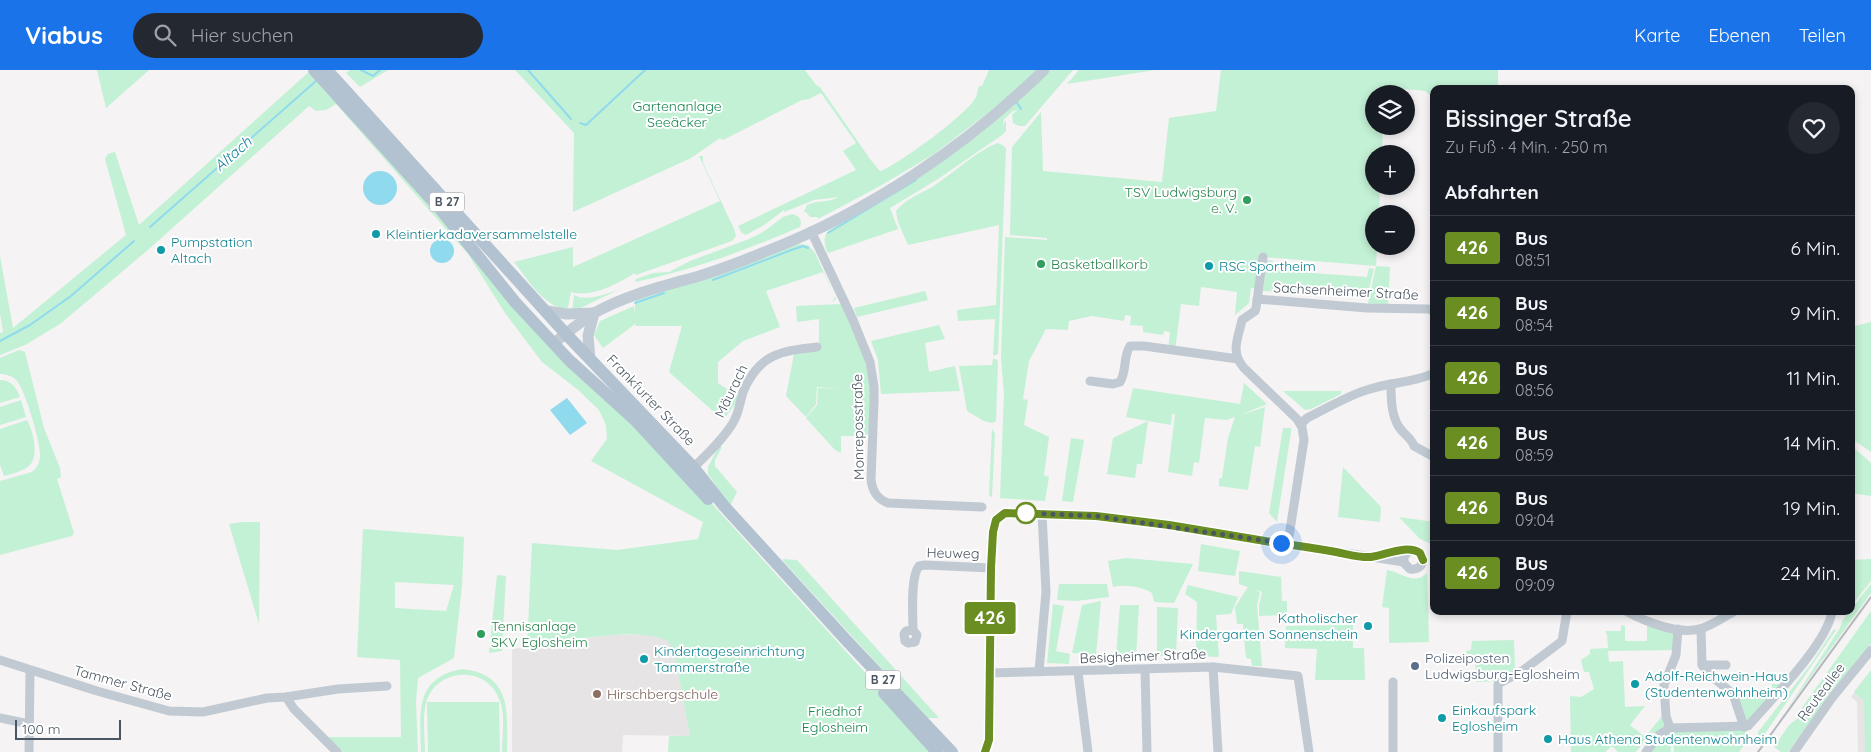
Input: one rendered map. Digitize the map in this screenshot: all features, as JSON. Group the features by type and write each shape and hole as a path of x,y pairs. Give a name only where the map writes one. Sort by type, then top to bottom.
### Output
{"main road":[{"name":"Frankfurter Straße","path":"314,70 441,210 496,279 554,343 712,492 952,752"},
{"name":"Frankfurter Straße","path":"327,70 640,413 936,752"},
{"path":"554,343 594,313 613,304 648,290 736,263 811,232 857,209 932,162 992,116 1044,70"},
{"path":"547,311 567,314 594,313"},
{"path":"590,359 588,336 594,313"}],"street":[{"name":"Monreposstraße","path":"811,232 854,320 870,362 874,399 871,480 876,494 882,501 888,503 982,506"},
{"path":"1263,257 1255,311 1242,320 1236,352 1238,359 1301,424 1304,440 1288,543"},
{"name":"Sachsenheimer Straße","path":"1257,299 1366,308 1430,310"},
{"path":"1090,381 1113,384 1120,382 1124,374 1127,352 1130,346 1144,346 1238,359"},
{"name":"Mäurach","path":"690,471 704,458 733,422 748,382 761,363 780,353 817,347"},
{"path":"1301,424 1307,418 1354,395 1370,389 1424,378 1430,375"},
{"path":"1391,384 1392,406 1399,427 1412,440 1414,446 1430,455"},
{"path":"985,752 989,740 991,568 994,525 999,516 1011,512 1096,516 1169,525 1404,562 1407,566 1414,569 1420,566 1423,558"},
{"path":"1039,671 1046,600 1042,514"},
{"path":"1370,557 1395,551 1417,551 1423,558"},
{"path":"1404,562 1404,556 1410,551"},
{"path":"1423,558 1430,559"},
{"name":"Heuweg","path":"913,630 914,582 917,568 920,566 991,568"},
{"path":"1498,752 1498,684 1522,671 1562,640 1566,615"},
{"path":"1635,615 1655,624 1678,629 1701,628 1726,615"},
{"path":"1646,752 1659,735 1670,728 1748,726 1802,664 1831,619 1832,615"},
{"path":"1701,628 1702,665 1709,674 1733,694 1744,727"},
{"path":"1670,728 1666,716 1664,685 1676,655 1678,629"},
{"name":"Reuteallee","path":"1794,752 1832,698 1871,650"},
{"name":"Tammer Straße","path":"0,660 30,671 169,711 203,712 268,698 338,689 388,686"},
{"path":"1702,665 1726,665"},
{"path":"1213,667 1218,752"},
{"name":"Besigheimer Straße","path":"989,673 1213,667 1298,676 1309,752"},
{"path":"1144,670 1147,752"},
{"path":"29,752 30,671"},
{"path":"1078,672 1088,752"},
{"path":"1393,682 1393,752"},
{"path":"286,697 294,709 337,752"},
{"path":"0,718 29,724"}],"shaded area":[{"name":"Hirschbergschule","path":"610,635 653,635 667,640 674,652 690,736 623,735 622,752 512,752 512,649"},
{"path":"1871,670 1871,752 1858,752 1857,702 1851,697"}],"green space":[{"path":"97,70 149,70 106,108"},
{"name":"Friedhof Eglosheim","path":"311,70 476,254 686,475 937,752 668,752 669,736 690,736 674,652 667,640 634,634 597,636 527,647 532,543 617,550 698,539 703,522 591,461 607,439 606,425 599,410 577,389 542,362 505,313 468,254 336,104 326,110 316,111 309,106 149,249 60,324 25,345 0,355 0,333 3,332 0,313 0,256 13,328 126,235 105,159 108,154 115,152 139,225"},
{"path":"350,70 388,70 360,87 346,73"},
{"name":"Gartenanlage Seeäcker","path":"515,70 805,70 816,85 820,87 870,159 881,171 917,149 960,115 976,97 979,86 982,86 989,70 1044,70 934,154 880,186 818,219 817,217 810,217 804,212 807,205 838,197 814,200 784,212 784,210 764,225 746,235 742,233 738,226 856,170 843,151 856,143 821,93 802,100 723,140 720,138 691,158 573,212 574,133"},
{"path":"1050,70 1073,70 1025,126 1013,123 1012,115 1017,110 1013,111 1004,119 1003,125 1006,120 1006,131 1002,135 938,179 890,208 898,229 828,253 825,236 828,231 1034,86"},
{"path":"1079,70 1155,70 1067,84"},
{"path":"1221,70 1498,70 1498,85 1430,85 1430,95 1425,91 1415,90 1415,85 1365,85 1365,135 1383,135 1382,145 1365,145 1365,195 1380,195 1379,205 1365,205 1365,255 1377,255 1376,266 1264,257 1259,289 1251,288 1249,303 1235,315 1237,292 1201,287 1199,306 1181,304 1175,351 1168,350 1170,332 1164,331 1163,335 1143,332 1143,326 1130,325 1131,316 1125,315 1124,321 1092,316 1069,321 1068,330 1046,329 1029,361 1023,399 1028,400 1024,425 1049,437 1044,475 1049,477 1045,501 1000,498 1004,394 1001,358 1005,237 1047,240 1047,238 1010,235 1012,147 1041,112 1043,171 1162,182 1169,118 1216,111"},
{"path":"998,143 1006,149 998,354 993,356 995,319 958,321 957,310 996,305 999,225 908,245 898,222 896,211 904,203 935,185 975,156"},
{"path":"699,156 703,156 703,163 734,229 736,236 732,241 636,275 635,273 596,292 571,292 568,308 552,304 544,299 514,262 573,247 573,267 720,201"},
{"path":"793,214 799,217 800,227 719,259 678,272 635,282 636,279 653,273 669,272 690,261 749,239 763,232 783,217"},
{"path":"799,244 808,245 815,253 836,299 832,302 835,297 823,272 766,291 780,327 743,341 718,362 718,383 740,398 723,420 669,372 682,326 636,326 635,324 603,348 594,335 600,321 634,306 635,314 635,300 753,262"},
{"path":"1267,260 1273,261 1273,270 1367,277 1369,268 1374,269 1367,297 1263,291"},
{"path":"1376,266 1390,267 1388,308 1367,308"},
{"path":"618,290 572,312 574,295 590,298"},
{"path":"925,291 928,300 857,317 854,308"},
{"path":"842,304 863,351 870,387 872,417 867,436 841,436 841,453 835,450 806,418 817,405 818,388 841,389 817,387 816,404 806,417 786,396 794,354 819,350 819,319 797,322 796,306"},
{"path":"1871,322 1871,452 1855,441 1855,326"},
{"path":"939,325 945,339 925,343 929,372 955,366 960,391 881,394 878,360 871,341"},
{"path":"19,350 25,352 44,428 60,468 61,477 57,479 74,533 72,536 0,555 0,481 32,472 38,465 40,458 40,449 35,429 20,386 14,378 0,374 0,358"},
{"path":"993,359 998,361 996,421 992,423 984,421 967,411 959,366 992,365"},
{"path":"0,380 7,381 13,385 20,397 0,403"},
{"path":"1244,383 1267,404 1238,416 1265,407 1260,447 1255,446 1248,490 1219,486 1228,438 1235,417 1227,420 1205,418 1199,463 1194,462 1192,476 1168,472 1175,414 1172,414 1171,425 1126,417 1133,388 1240,404"},
{"path":"1283,391 1341,391 1341,394 1311,409 1305,410"},
{"path":"21,400 26,417 0,425 0,407"},
{"path":"27,420 34,442 33,461 25,469 4,476 0,465 0,429"},
{"path":"1148,421 1142,464 1137,464 1135,478 1107,474 1113,438"},
{"path":"1283,428 1291,428 1291,432 1277,522 1269,513"},
{"path":"992,429 995,434 992,497 989,495"},
{"path":"1071,438 1084,440 1073,502 1062,501"},
{"path":"719,446 722,447 715,460 715,466 737,492 730,506 708,474 708,467"},
{"path":"1855,449 1871,463 1871,496 1855,494"},
{"path":"1343,467 1381,507 1380,522 1338,517"},
{"path":"1399,517 1430,521 1430,543 1420,539"},
{"path":"260,522 259,624 229,524"},
{"path":"363,529 464,537 462,586 454,658 418,678 416,702 418,752 337,752 321,737 401,737 400,660 357,657","holes":["395,582 454,585 446,611 395,608"]},
{"path":"1201,544 1240,551 1235,576 1198,571"},
{"path":"1126,558 1193,564 1174,603 1154,602 1152,593 1143,589 1128,586 1113,587 1108,561"},
{"path":"783,559 797,560 939,718 927,718"},
{"path":"1871,559 1871,581 1855,601 1855,560"},
{"path":"1387,570 1412,578 1422,577 1427,573 1429,642 1389,643 1389,608 1382,607"},
{"path":"1239,571 1281,577 1282,601 1287,601 1287,615 1259,616 1262,592 1256,590 1260,593 1257,605 1262,666 1252,666 1251,659 1246,658 1243,624 1237,624 1235,607 1248,587 1239,584"},
{"path":"497,575 506,576 502,651 489,653"},
{"path":"1059,584 1107,584 1109,597 1076,601 1057,600"},
{"path":"1871,584 1871,593 1788,708 1840,628 1842,621 1847,615 1855,615 1855,604"},
{"path":"1188,585 1238,597 1231,614 1216,615 1219,657 1196,656 1197,602 1185,594"},
{"path":"1101,601 1096,655 1072,653 1082,605"},
{"path":"1053,604 1064,606 1056,651 1070,654 1069,664 1047,663"},
{"path":"1120,605 1139,605 1136,657 1116,656"},
{"path":"1157,607 1178,608 1176,656 1157,656"},
{"path":"1871,611 1871,643 1830,695 1825,691 1822,696 1796,716"},
{"path":"1353,625 1353,648 1364,648 1365,680 1315,680 1317,649 1285,648 1286,626"},
{"path":"1621,625 1625,626 1625,641 1647,641 1647,625 1678,629 1677,650 1608,651 1609,662 1623,661 1625,707 1645,706 1630,725 1645,737 1663,715 1670,728 1671,752 1646,752 1658,737 1652,732 1636,752 1618,752 1612,746 1605,752 1571,752 1570,696 1581,697 1594,689 1589,672 1584,672 1581,660 1590,654 1590,649 1608,648 1605,631 1621,631"},
{"path":"1834,629 1836,630 1762,738 1758,736 1758,732 1811,664"},
{"path":"1514,640 1515,668 1498,681 1477,682 1475,662 1468,661 1466,651 1471,650 1472,641"},
{"path":"463,669 479,673 491,679 499,688 504,698 506,711 507,752 502,752 503,718 499,699 486,681 466,675 445,679 429,695 424,716 425,752 421,752 421,711 423,699 428,688 447,673"},
{"path":"1871,670 1871,752 1865,752 1864,701 1854,692"},
{"path":"1772,684 1782,684 1747,723 1736,694 1772,693"},
{"path":"1826,696 1829,697 1788,752 1781,752 1774,747 1789,725"},
{"path":"427,702 499,702 500,752 428,752"},
{"path":"1673,730 1745,730 1751,736 1739,752 1674,752"}],"water":[{"path":"380,171 387,172 392,176 396,181 396,195 392,200 387,204 380,205 373,204 368,200 364,195 363,188 364,181 368,176 373,172"},
{"path":"442,239 451,242 454,251 451,260 442,263 433,260 430,251 433,242"},
{"path":"567,398 587,423 570,435 550,410"}],"waterway":[{"path":"361,70 373,76 380,70"},
{"path":"528,70 571,119"},
{"path":"580,123 586,125 645,70"},
{"name":"Altach","path":"150,227 316,81"},
{"path":"1016,101 1021,109"},
{"path":"828,233 916,180"},
{"name":"Altach","path":"0,341 30,325 71,296 134,241"},
{"path":"713,280 794,249 803,246 808,248"},
{"path":"635,303 664,293"}],"railway":[{"path":"1758,752 1871,597"}],"bus line":[{"name":"426","path":"985,752 989,740 993,532 996,520 1005,513 1096,516 1288,543 1357,556 1370,557 1395,551 1414,550 1423,556 1423,560"}],"place":[{"name":"TSV Ludwigsburg e. V.","path":"1247,200"},
{"name":"Kleintierkadaversammelstelle","path":"376,234"},
{"name":"Pumpstation Altach","path":"161,250"},
{"name":"Basketballkorb","path":"1041,264"},
{"name":"RSC Sportheim","path":"1209,266"},
{"name":"Katholischer Kindergarten Sonnenschein","path":"1368,626"},
{"name":"Tennisanlage SKV Eglosheim","path":"481,634"},
{"name":"Kindertageseinrichtung Tammerstraße","path":"644,659"},
{"name":"Polizeiposten Ludwigsburg-Eglosheim","path":"1415,666"},
{"name":"Adolf-Reichwein-Haus (Studentenwohnheim)","path":"1635,684"},
{"name":"Hirschbergschule","path":"597,694"},
{"name":"Einkaufspark Eglosheim","path":"1442,718"},
{"name":"Haus Athena Studentenwohnheim","path":"1548,739"}],"route":[{"path":"1026,513 1096,516 1169,525 1281,543"}]}
